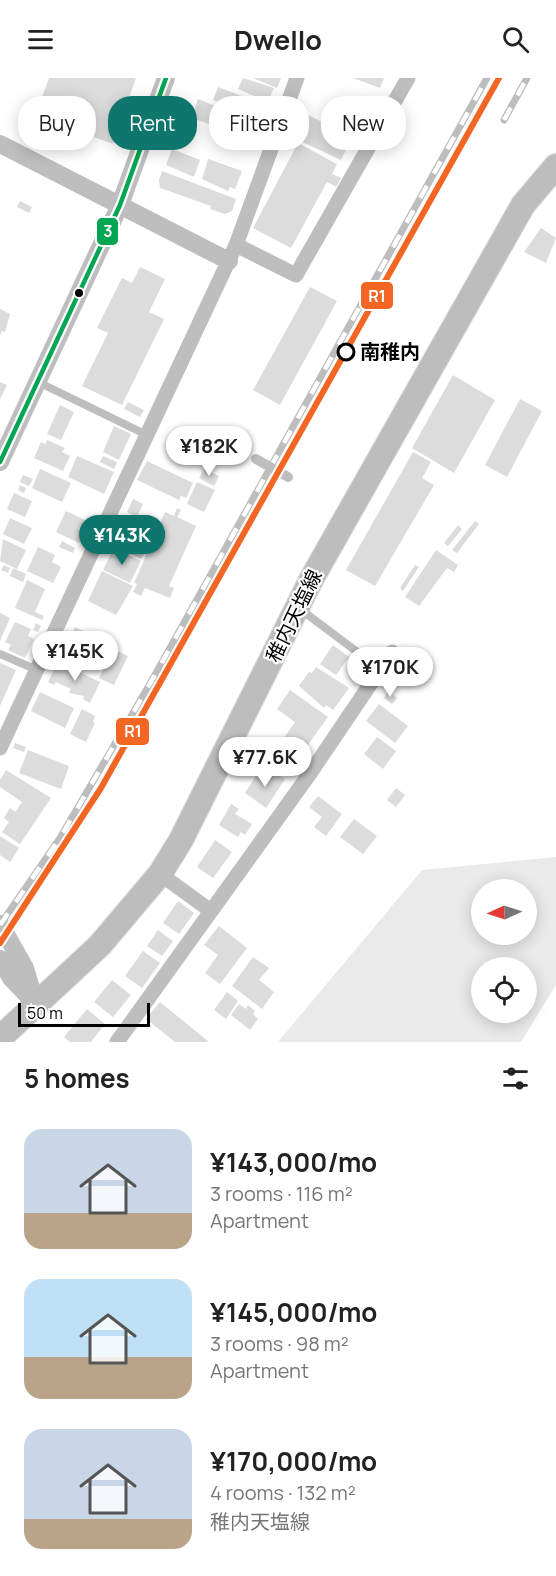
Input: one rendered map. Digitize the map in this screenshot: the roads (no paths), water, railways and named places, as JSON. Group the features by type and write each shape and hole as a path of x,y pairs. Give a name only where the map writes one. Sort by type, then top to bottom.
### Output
{"main road":[{"name":"稚内天塩線","path":"4,1039 36,1005 100,945 160,874 181,840 312,578 523,205 556,166"}],"street":[{"path":"0,462 120,205 166,78"},
{"path":"0,748 232,253 297,78"},
{"path":"0,144 120,205 232,253 296,275 408,78"},
{"path":"256,459 288,477"},
{"path":"117,1042 212,912 392,652"},
{"path":"160,874 212,912"},
{"path":"0,924 25,968 36,1005"},
{"path":"0,959 11,978 36,1005"}],"lane":[{"path":"37,382 147,435"},
{"path":"298,608 380,669"},
{"path":"0,654 37,670"}],"railway":[{"path":"0,925 60,838 151,682 487,78"},
{"path":"504,120 527,78"},
{"path":"183,638 199,613"}],"place":[{"name":"南稚内","path":"346,352"}]}
